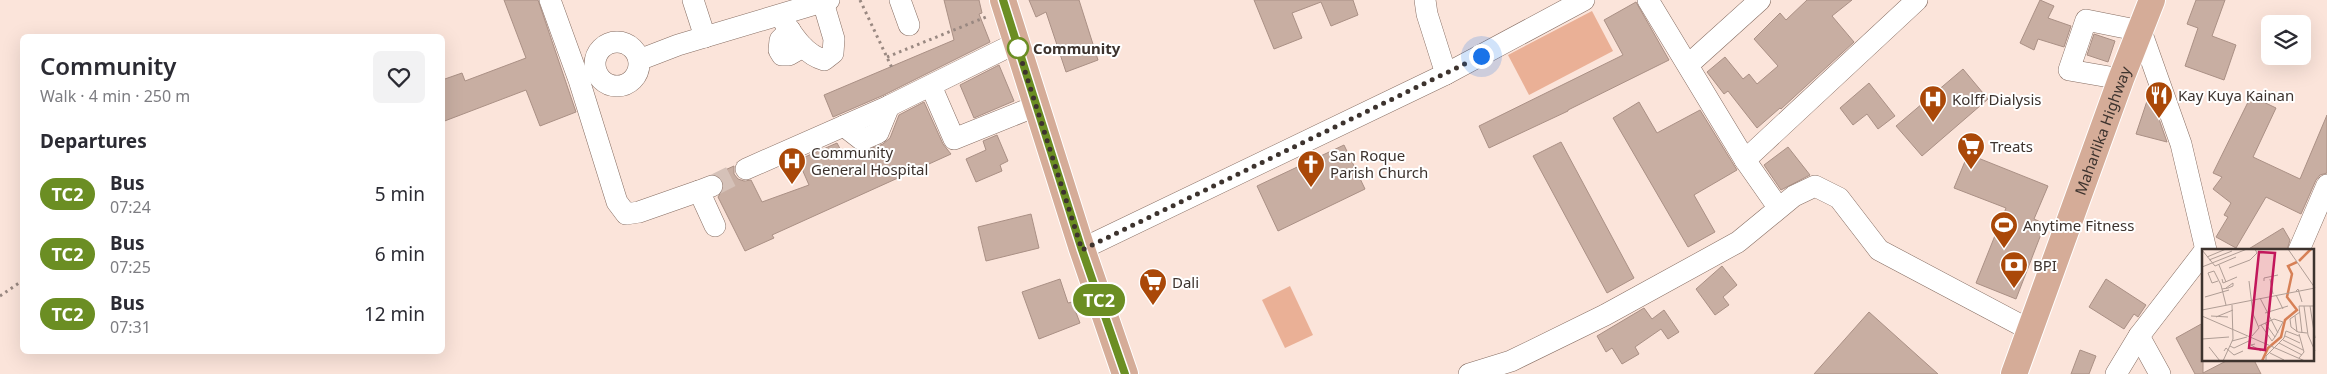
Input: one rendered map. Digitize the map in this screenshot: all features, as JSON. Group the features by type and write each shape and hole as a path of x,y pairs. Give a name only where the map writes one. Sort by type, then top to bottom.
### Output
{"main road":[{"name":"Maharlika Highway","path":"2014,374 2121,79 2152,0"},
{"path":"1004,4 1082,250 1125,374"}],"street":[{"path":"550,0 588,76 612,190 617,202 626,214 640,212 706,188 715,226"},
{"path":"693,0 705,37"},
{"path":"900,0 910,26"},
{"path":"1425,0 1446,74"},
{"path":"1082,250 1446,74 1584,0"},
{"path":"1648,0 1745,160 1773,200"},
{"path":"1688,65 1760,0"},
{"path":"1745,160 1917,0"},
{"path":"639,60 705,37 785,23 826,1 834,39 833,53 824,60 814,57 803,47 789,55 782,55 779,50 785,23"},
{"path":"2121,79 2069,70 2086,20 2141,31 2181,144 2205,249"},
{"path":"623,43 630,46 639,60 639,69 634,77 628,83 619,86 588,76 597,57 607,44 623,43"},
{"path":"746,169 889,106 1016,43"},
{"path":"937,82 967,133 1036,106"},
{"path":"2299,249 2327,185"},
{"path":"1469,374 1511,361 1621,306 1738,242 1794,196 1816,186 1839,198 1879,250 2030,330"},
{"path":"2116,374 2139,336 2202,255"},
{"path":"2139,336 2160,374"}],"path":[{"path":"860,0 892,68"},
{"path":"887,57 1004,4"},
{"path":"0,296 20,282"}],"shaded area":[{"path":"1592,11 1613,51 1529,95 1508,55"},
{"path":"1290,286 1313,335 1285,348 1262,300"}],"building":[{"path":"504,0 538,0 576,112 540,126 526,90 445,121 445,79 462,73 465,81 526,58"},
{"path":"944,0 979,0 982,13 979,14 990,42 884,95 833,117 824,95 954,40"},
{"path":"1029,0 1079,0 1098,60 1066,72 1046,12 1036,17"},
{"path":"1254,0 1353,0 1358,15 1331,26 1321,2 1292,13 1302,38 1274,49"},
{"path":"1807,0 1852,0 1832,16 1854,42 1781,109 1757,128 1728,91 1724,94 1707,72 1725,57 1743,79 1749,74 1757,84 1778,66 1754,39 1780,13 1786,20"},
{"path":"2040,0 2054,6 2048,18 2071,26 2064,47 2038,39 2034,50 2020,43"},
{"path":"2196,0 2225,0 2212,36 2236,45 2224,80 2185,66 2198,28 2187,24"},
{"path":"1636,2 1669,60 1489,148 1479,126 1623,55 1604,20"},
{"path":"2094,34 2115,41 2108,62 2087,55"},
{"path":"999,65 1014,101 974,118 960,85"},
{"path":"1963,69 1988,99 1922,156 1896,126"},
{"path":"1869,83 1895,116 1878,129 1867,114 1853,125 1840,108"},
{"path":"2149,95 2151,96 2167,142 2136,134"},
{"path":"2251,96 2276,108 2253,157 2300,179 2327,115 2327,173 2320,175 2316,180 2301,214 2266,197 2236,248 2216,237 2228,217 2224,215 2231,203 2213,189 2222,177 2213,173"},
{"path":"924,102 943,144 951,154 772,235 774,238 745,251 718,197 724,187 723,181 716,174 734,166 734,174 738,179 744,181 751,180 762,202 809,185 798,160 837,143 845,158 883,144 890,138 899,115"},
{"path":"1639,102 1657,133 1700,110 1737,170 1694,195 1715,232 1688,247 1613,118"},
{"path":"997,135 1008,161 1000,165 1002,171 976,182 966,159 986,150 983,141"},
{"path":"1561,142 1634,278 1607,293 1533,156"},
{"name":"San Roque Parish Church","path":"1344,145 1365,189 1278,231 1257,186"},
{"path":"1788,147 1810,175 1781,190 1764,165"},
{"path":"1968,154 2048,186 2034,219 2045,224 2016,299 1976,283 2006,208 1954,188"},
{"path":"1031,214 1039,248 986,261 978,227"},
{"path":"2283,228 2290,240 2287,249 2249,249"},
{"path":"1722,266 1737,285 1723,297 1729,305 1715,315 1696,289"},
{"path":"1060,279 1068,303 1072,302 1080,323 1039,339 1022,292"},
{"path":"2106,279 2146,305 2138,317 2134,314 2124,329 2089,307"},
{"path":"1644,308 1652,319 1664,310 1679,332 1668,339 1661,329 1635,347 1639,354 1622,364 1612,348 1606,352 1597,336"},
{"path":"1869,312 1938,374 1814,374"},
{"path":"2202,324 2203,373 2224,362 2255,362 2261,374 2195,374 2176,338"},
{"path":"2080,350 2096,356 2089,374 2071,374"}],"tunnel":[{"path":"712,186 746,169"}],"bus line":[{"name":"TC2","path":"1003,0 1082,250 1125,374"}],"place":[{"name":"Community","path":"1018,48"},
{"name":"Kay Kuya Kainan","path":"2159,119"},
{"name":"Kolff Dialysis","path":"1933,123"},
{"name":"Treats","path":"1971,170"},
{"name":"Community General Hospital","path":"792,185"},
{"name":"San Roque Parish Church","path":"1311,188"},
{"name":"Anytime Fitness","path":"2004,249"},
{"name":"BPI","path":"2014,289"},
{"name":"Dali","path":"1153,306"}],"route":[{"path":"1018,48 1016,43 1082,250 1481,56"}]}
